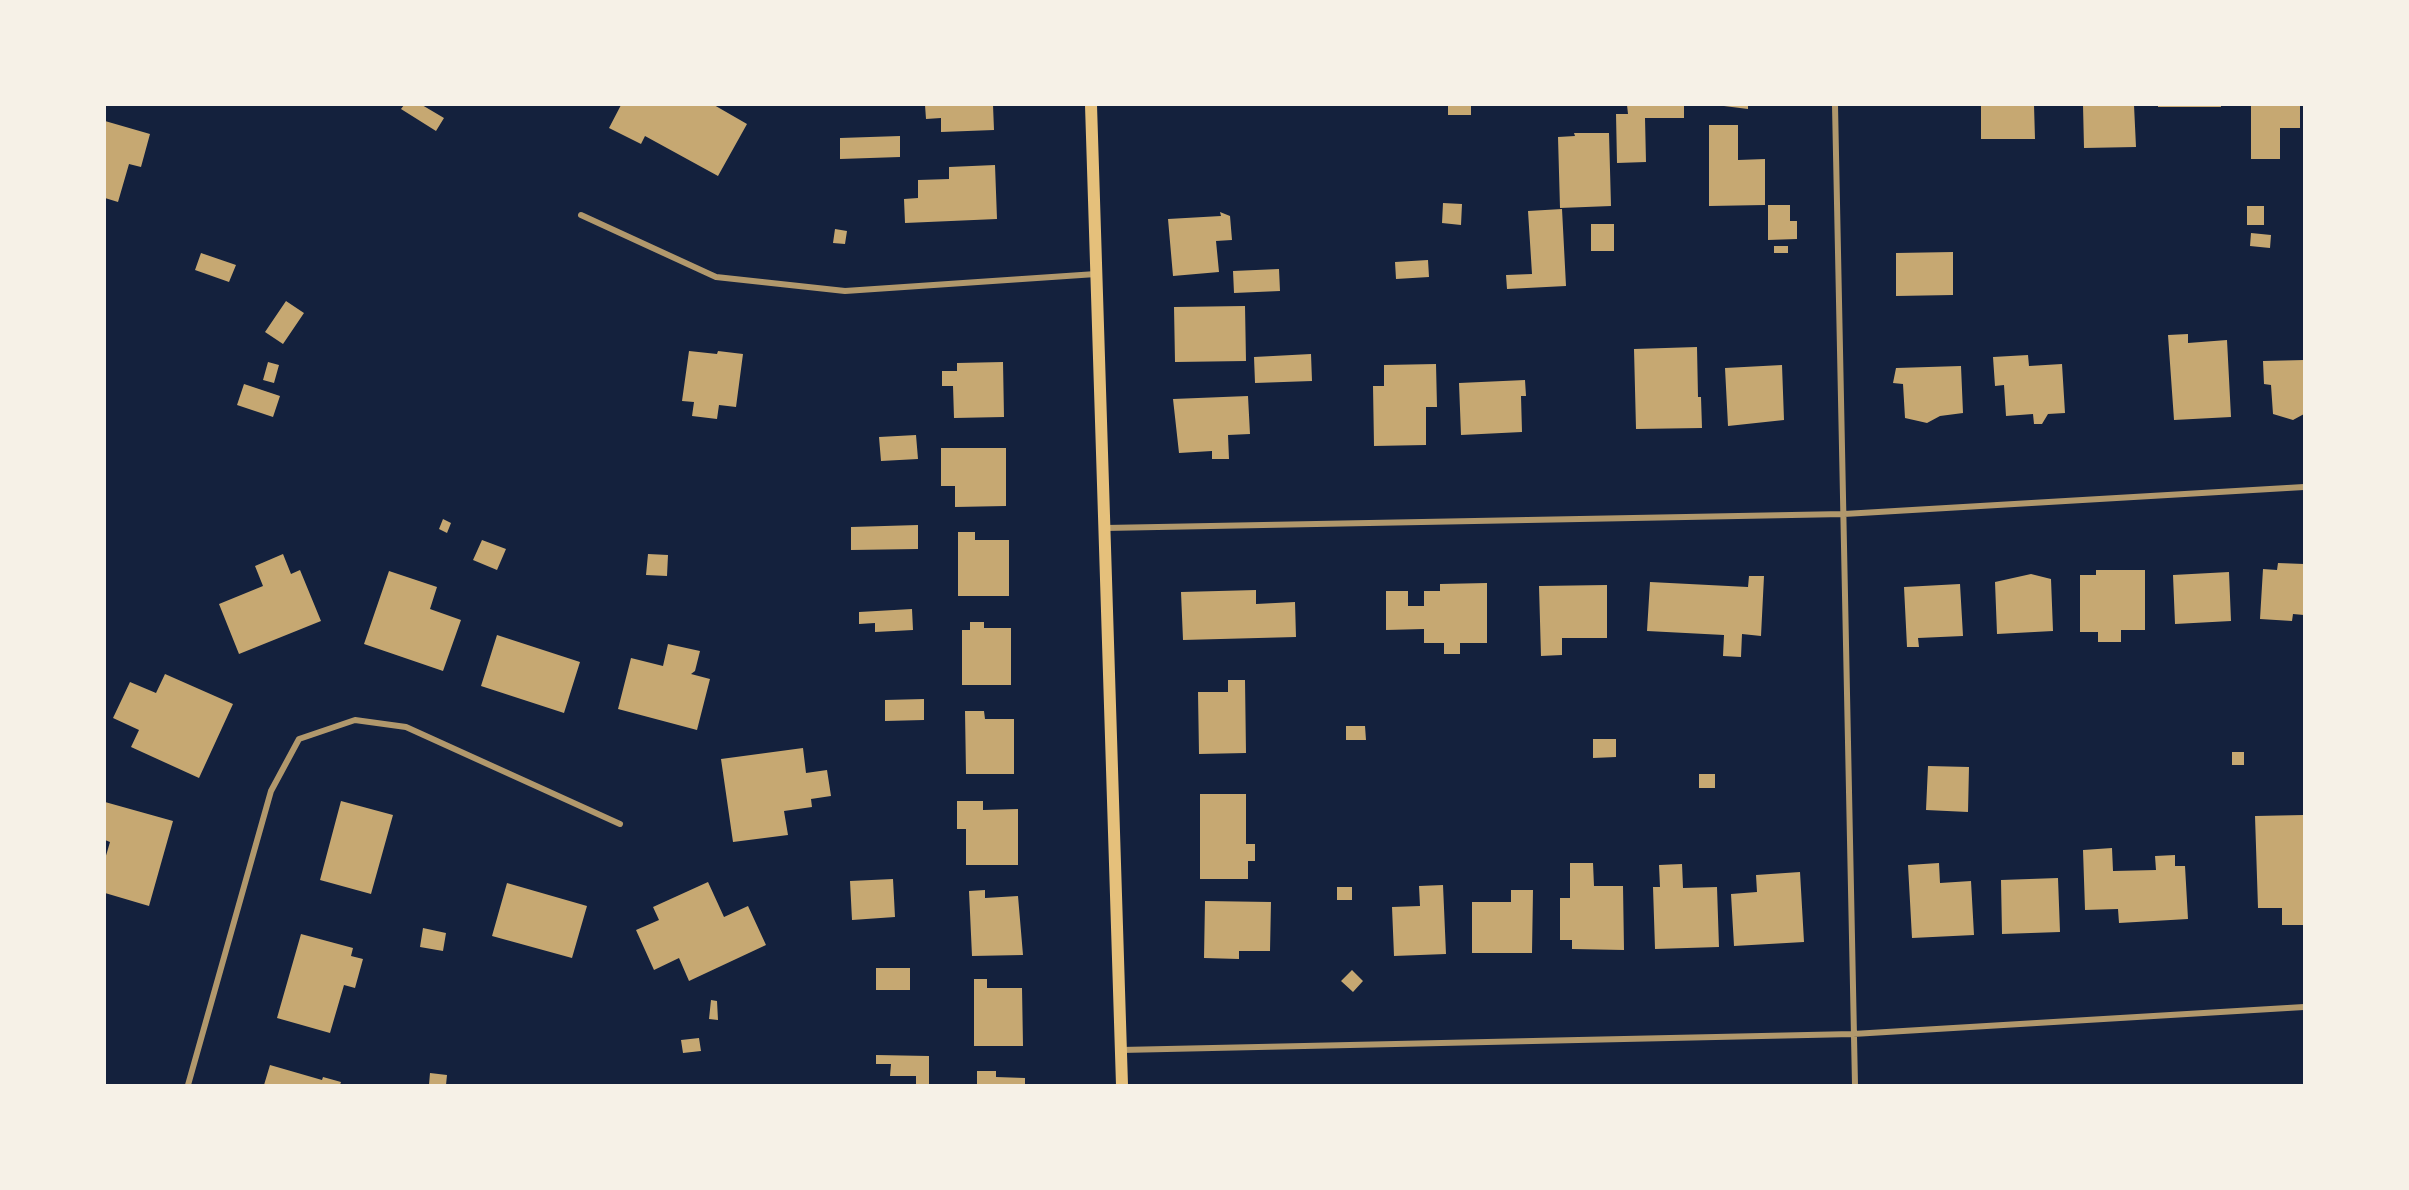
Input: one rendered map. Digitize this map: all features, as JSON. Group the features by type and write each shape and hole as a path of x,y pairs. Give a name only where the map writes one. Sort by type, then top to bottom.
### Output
{"main road":[{"path":"1091,105 1122,1085"}],"street":[{"path":"1835,105 1852,1034 1855,1085"},
{"path":"581,215 716,277 845,291 1097,274"},
{"path":"1105,528 1844,514 2304,488"},
{"path":"188,1085 271,791 299,739 355,720 406,727 620,824"},
{"path":"1121,1050 1852,1034 2304,1007"}],"building":[{"path":"404,105 422,105 444,118 436,131 401,109"},
{"path":"621,105 714,105 747,124 718,176 645,136 641,144 609,128"},
{"path":"925,105 993,105 994,130 941,132 941,118 926,119"},
{"path":"1448,105 1471,105 1471,115 1448,115"},
{"path":"1627,105 1684,105 1684,118 1645,118 1646,162 1617,163 1616,114 1628,114"},
{"path":"1716,105 1748,105 1748,109"},
{"path":"1981,105 2034,105 2035,139 1981,139"},
{"path":"2083,105 2134,105 2136,147 2084,148"},
{"path":"2158,105 2221,105 2221,107 2158,107"},
{"path":"2251,105 2300,105 2300,128 2280,128 2280,159 2251,159"},
{"path":"105,121 150,134 141,167 129,164 118,202 105,198"},
{"path":"1709,125 1738,125 1738,160 1765,159 1765,205 1709,206"},
{"path":"1574,133 1609,133 1611,206 1560,208 1558,137 1575,136"},
{"path":"900,136 900,157 840,159 840,138"},
{"path":"995,165 997,219 905,223 904,199 918,198 918,180 949,179 949,167"},
{"path":"1443,203 1462,204 1461,225 1442,223"},
{"path":"1768,205 1790,205 1790,221 1797,221 1797,239 1768,240"},
{"path":"2247,206 2264,206 2264,225 2247,225"},
{"path":"1562,209 1566,286 1507,289 1506,275 1532,274 1528,211"},
{"path":"1220,212 1230,216 1232,240 1216,241 1219,272 1173,276 1168,219 1221,216"},
{"path":"1591,224 1614,224 1614,251 1591,251"},
{"path":"835,229 847,231 845,244 833,243"},
{"path":"2251,233 2271,235 2270,248 2250,246"},
{"path":"1774,246 1788,246 1788,253 1774,253"},
{"path":"1953,252 1953,295 1896,296 1896,253"},
{"path":"201,253 236,265 229,282 195,270"},
{"path":"1428,260 1429,277 1396,279 1395,262"},
{"path":"1279,269 1280,291 1234,293 1233,271"},
{"path":"286,301 304,313 283,344 265,332"},
{"path":"1245,306 1246,361 1175,362 1174,307"},
{"path":"2188,334 2188,343 2227,340 2231,417 2174,420 2168,335"},
{"path":"1697,347 1698,397 1701,397 1702,428 1636,429 1634,349"},
{"path":"689,351 743,354 736,407 719,405 717,419 692,416 694,402 682,401"},
{"path":"1311,354 1312,381 1255,383 1254,357"},
{"path":"2028,355 2029,366 2062,364 2065,413 2048,414 2042,424 2034,424 2033,414 2006,416 2004,385 1995,386 1993,357"},
{"path":"2304,360 2304,414 2293,420 2273,414 2271,385 2264,384 2263,361"},
{"path":"268,362 279,365 274,383 263,380"},
{"path":"1003,362 1004,417 954,418 953,386 942,386 942,371 957,371 957,363"},
{"path":"1436,364 1437,407 1426,407 1426,445 1374,446 1373,386 1384,386 1384,365"},
{"path":"1782,365 1784,420 1728,426 1725,368"},
{"path":"1961,366 1963,413 1940,416 1927,423 1905,418 1903,384 1893,383 1896,368"},
{"path":"1525,380 1526,396 1521,396 1522,432 1461,435 1459,383"},
{"path":"244,384 280,396 273,417 237,405"},
{"path":"1248,396 1250,434 1228,435 1229,459 1212,459 1212,451 1179,453 1173,399"},
{"path":"916,435 918,459 881,461 879,437"},
{"path":"941,448 1006,448 1006,506 955,507 955,486 941,486"},
{"path":"443,519 451,523 447,533 439,529"},
{"path":"918,525 918,549 851,550 851,527"},
{"path":"958,532 975,532 975,540 1009,540 1009,596 958,596"},
{"path":"482,540 506,549 497,570 473,560"},
{"path":"283,554 291,574 300,570 321,621 239,654 219,604 263,586 255,566"},
{"path":"648,554 668,555 667,576 646,575"},
{"path":"2278,563 2304,564 2304,615 2293,614 2292,621 2260,619 2263,569 2277,570"},
{"path":"2096,570 2145,570 2145,630 2121,630 2121,642 2098,642 2098,632 2080,632 2080,575 2096,575"},
{"path":"389,571 437,587 430,609 461,620 443,671 364,644"},
{"path":"2229,572 2231,621 2175,624 2173,575"},
{"path":"2031,574 2051,579 2053,631 1997,634 1995,582"},
{"path":"1749,576 1764,576 1761,636 1742,634 1741,657 1723,656 1724,635 1647,631 1650,582 1748,587"},
{"path":"1487,583 1487,643 1460,643 1460,654 1444,654 1444,643 1424,643 1424,629 1386,630 1386,591 1408,591 1408,606 1424,606 1424,591 1440,591 1440,584"},
{"path":"1960,584 1963,636 1918,638 1919,647 1907,647 1904,587"},
{"path":"1607,585 1607,638 1562,638 1562,655 1541,656 1539,586"},
{"path":"1256,590 1256,604 1295,602 1296,637 1183,640 1181,592"},
{"path":"912,609 913,630 875,632 875,623 859,624 859,612"},
{"path":"970,622 984,622 984,628 1011,628 1011,685 962,685 962,630 970,630"},
{"path":"497,635 580,662 564,713 481,686"},
{"path":"668,644 700,651 695,671 691,674 710,679 697,730 618,709 631,658 663,666"},
{"path":"165,674 233,704 199,778 131,747 139,730 113,718 130,682 156,693"},
{"path":"1228,680 1245,680 1246,753 1199,754 1198,692 1228,692"},
{"path":"924,699 924,720 885,721 885,700"},
{"path":"965,711 984,711 985,719 1014,719 1014,774 966,774"},
{"path":"1346,726 1365,726 1366,740 1346,740"},
{"path":"1593,739 1616,739 1616,757 1593,758"},
{"path":"803,748 806,773 827,770 831,796 811,799 812,807 784,811 788,835 733,842 721,759"},
{"path":"2232,752 2244,752 2244,765 2232,765"},
{"path":"1928,766 1969,767 1968,812 1926,810"},
{"path":"1699,774 1715,774 1715,788 1699,788"},
{"path":"1200,794 1246,794 1246,844 1255,844 1255,861 1248,861 1248,879 1200,879"},
{"path":"341,801 393,815 371,894 320,880"},
{"path":"957,801 983,801 983,810 1018,809 1018,865 966,865 966,829 957,829"},
{"path":"105,802 173,821 149,906 105,893 105,859 110,842 105,840"},
{"path":"2304,815 2304,925 2282,925 2282,908 2258,908 2255,816"},
{"path":"2112,848 2113,871 2156,870 2155,856 2175,855 2175,866 2185,866 2188,919 2119,923 2118,909 2085,910 2083,850"},
{"path":"1570,863 1593,863 1594,886 1623,886 1624,950 1572,949 1572,940 1560,940 1560,898 1570,898"},
{"path":"1939,863 1940,883 1971,881 1974,935 1912,938 1908,865"},
{"path":"1682,864 1683,888 1717,887 1719,947 1655,949 1653,887 1660,887 1659,865"},
{"path":"1800,872 1804,942 1734,946 1731,894 1757,892 1756,875"},
{"path":"2058,878 2060,932 2002,934 2001,880"},
{"path":"893,879 895,917 852,920 850,881"},
{"path":"708,882 724,917 748,906 766,945 689,981 679,958 654,970 636,930 659,920 653,907"},
{"path":"507,883 587,906 572,958 492,936"},
{"path":"1443,885 1446,954 1394,956 1392,907 1420,906 1419,886"},
{"path":"1337,887 1352,887 1352,900 1337,900"},
{"path":"985,890 985,898 1018,896 1023,955 972,956 969,891"},
{"path":"1511,890 1533,890 1532,953 1472,953 1472,902 1511,902"},
{"path":"1205,901 1271,902 1270,951 1239,951 1239,959 1204,958"},
{"path":"423,928 446,933 443,951 420,947"},
{"path":"301,934 353,948 351,956 363,959 355,988 344,985 330,1033 277,1018"},
{"path":"876,968 910,968 910,990 876,990"},
{"path":"1352,970 1363,981 1353,992 1341,981"},
{"path":"974,979 987,979 987,988 1022,988 1023,1046 974,1046"},
{"path":"711,1000 717,1001 718,1020 709,1019"},
{"path":"699,1038 701,1051 683,1053 681,1040"},
{"path":"876,1055 929,1056 929,1084 916,1084 916,1076 890,1076 891,1064 876,1064"},
{"path":"270,1065 322,1080 323,1077 341,1082 340,1085 264,1085"},
{"path":"977,1071 996,1071 996,1077 1025,1078 1025,1085 977,1085"},
{"path":"430,1073 447,1075 446,1085 429,1085"}]}
